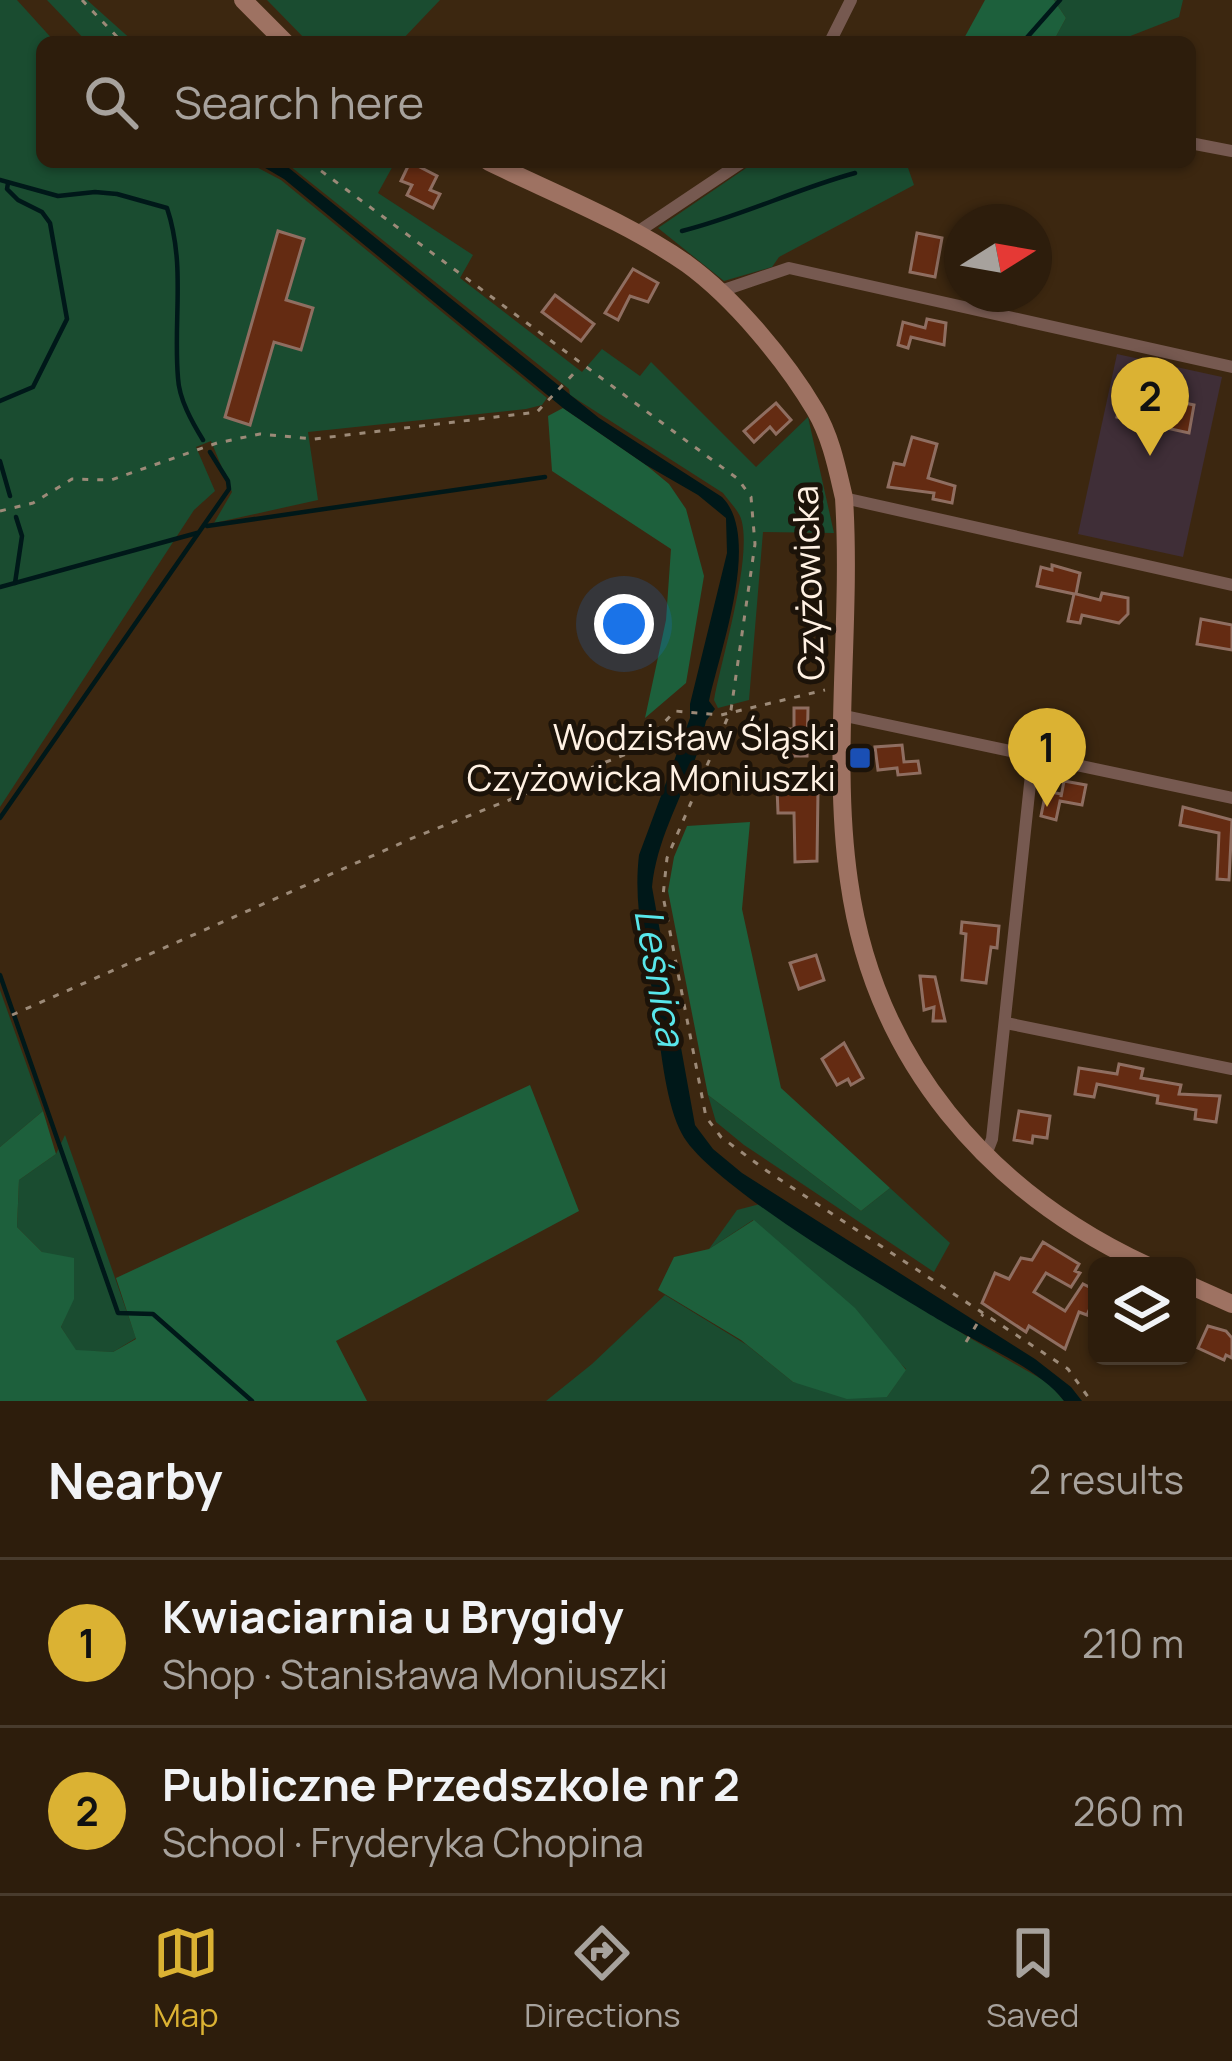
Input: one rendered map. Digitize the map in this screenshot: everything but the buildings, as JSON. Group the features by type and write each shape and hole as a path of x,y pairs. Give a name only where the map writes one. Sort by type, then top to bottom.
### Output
{"street":[{"path":"242,0 279,36"},
{"path":"833,36 850,0"},
{"path":"1196,143 1232,151"},
{"name":"Czyżowicka","path":"502,168 636,233 686,263 721,291 815,410 835,458 844,498 848,880 868,966 903,1046 926,1084 985,1157 1037,1202 1129,1257"},
{"path":"636,233 733,168"},
{"path":"721,291 789,268 1232,367"},
{"path":"844,498 1232,585"},
{"path":"844,716 1232,797"},
{"path":"985,1157 992,1139 1006,1023 1033,756"},
{"path":"1006,1023 1232,1070"},
{"path":"1196,1288 1232,1304"}],"path":[{"path":"82,0 116,36"},
{"path":"317,168 738,478 751,497 755,544 731,710 667,858 663,896 706,1117 721,1137 767,1171 1068,1369 1091,1401"},
{"path":"0,511 33,503 72,478 111,480 217,443 260,434 314,439 538,412 580,366"},
{"path":"12,1015 416,837 639,748 665,720 682,710 715,715 812,691 844,690"},
{"path":"966,1342 983,1314"}],"shaded area":[{"path":"1117,354 1222,377 1183,557 1078,534"}],"green space":[{"path":"0,0 17,0 50,36 36,36 36,168 258,168 281,180 547,398 542,405 526,409 308,432 318,500 214,523 232,492 211,441 196,447 215,491 194,510 0,807"},
{"path":"47,0 87,0 127,36 81,36"},
{"path":"267,0 440,0 406,36 302,36"},
{"path":"985,0 1054,0 1066,18 1056,36 965,36"},
{"path":"1054,0 1183,0 1179,17 1130,36 1056,36 1066,18"},
{"path":"293,168 392,168 378,193 473,255 460,278 582,372 602,349 640,376 651,362 756,467 808,417 834,533 763,532 749,700 718,708 714,700 743,554 740,516 723,493 570,395 569,389"},
{"path":"746,168 908,168 914,185 779,257 772,267 724,281 658,228"},
{"path":"563,408 669,484 686,509 704,576 686,683 645,718 666,620 671,549 552,471 548,416"},
{"path":"750,822 742,909 781,1088 890,1188 861,1211 708,1095 668,891 674,857 687,826"},
{"path":"0,990 43,1111 0,1147"},
{"path":"530,1085 579,1211 336,1341 367,1401 0,1401 0,1147 43,1111 56,1154 19,1180 17,1227 42,1252 74,1258 74,1299 61,1327 76,1350 113,1352 136,1339 116,1278"},
{"path":"708,1095 861,1211 890,1188 950,1243 934,1272 744,1145 716,1122"},
{"path":"65,1135 136,1338 113,1352 76,1351 61,1327 73,1299 42,1252 17,1227 19,1180 56,1154"},
{"path":"760,1204 1050,1384 1064,1401 546,1401 665,1295 747,1345 793,1382 887,1397 906,1369 753,1220 709,1249 737,1210"},
{"path":"754,1220 855,1308 906,1370 887,1397 847,1399 793,1382 741,1340 658,1290 674,1257 709,1249"}],"water":[{"name":"Leśnica","path":"265,168 289,168 599,418 722,497 733,515 738,566 709,701 715,709 706,721 661,844 652,887 695,1125 713,1149 742,1173 1035,1359 1082,1401 1064,1401 1023,1367 801,1234 726,1180 682,1134 667,1087 641,928 639,855 690,718 727,553 726,518 563,408"}],"waterway":[{"path":"1028,36 1060,0"},
{"path":"682,231 855,173"},
{"path":"0,180 58,196 117,194 167,208 178,272 179,386 203,440"},
{"path":"0,401 33,387 67,319 50,223 42,212 18,200 7,189 8,183"},
{"path":"0,818 229,489 210,452"},
{"path":"0,461 10,496"},
{"path":"207,526 545,477"},
{"path":"15,583 22,536 16,517"},
{"path":"0,587 197,533"},
{"path":"0,975 118,1313 153,1314 252,1401"}],"place":[{"name":"Publiczne Przedszkole nr 2","path":"1150,456"},
{"name":"Wodzisław Śląski Czyżowicka Moniuszki","path":"860,758"},
{"name":"Kwiaciarnia u Brygidy","path":"1047,807"}]}
